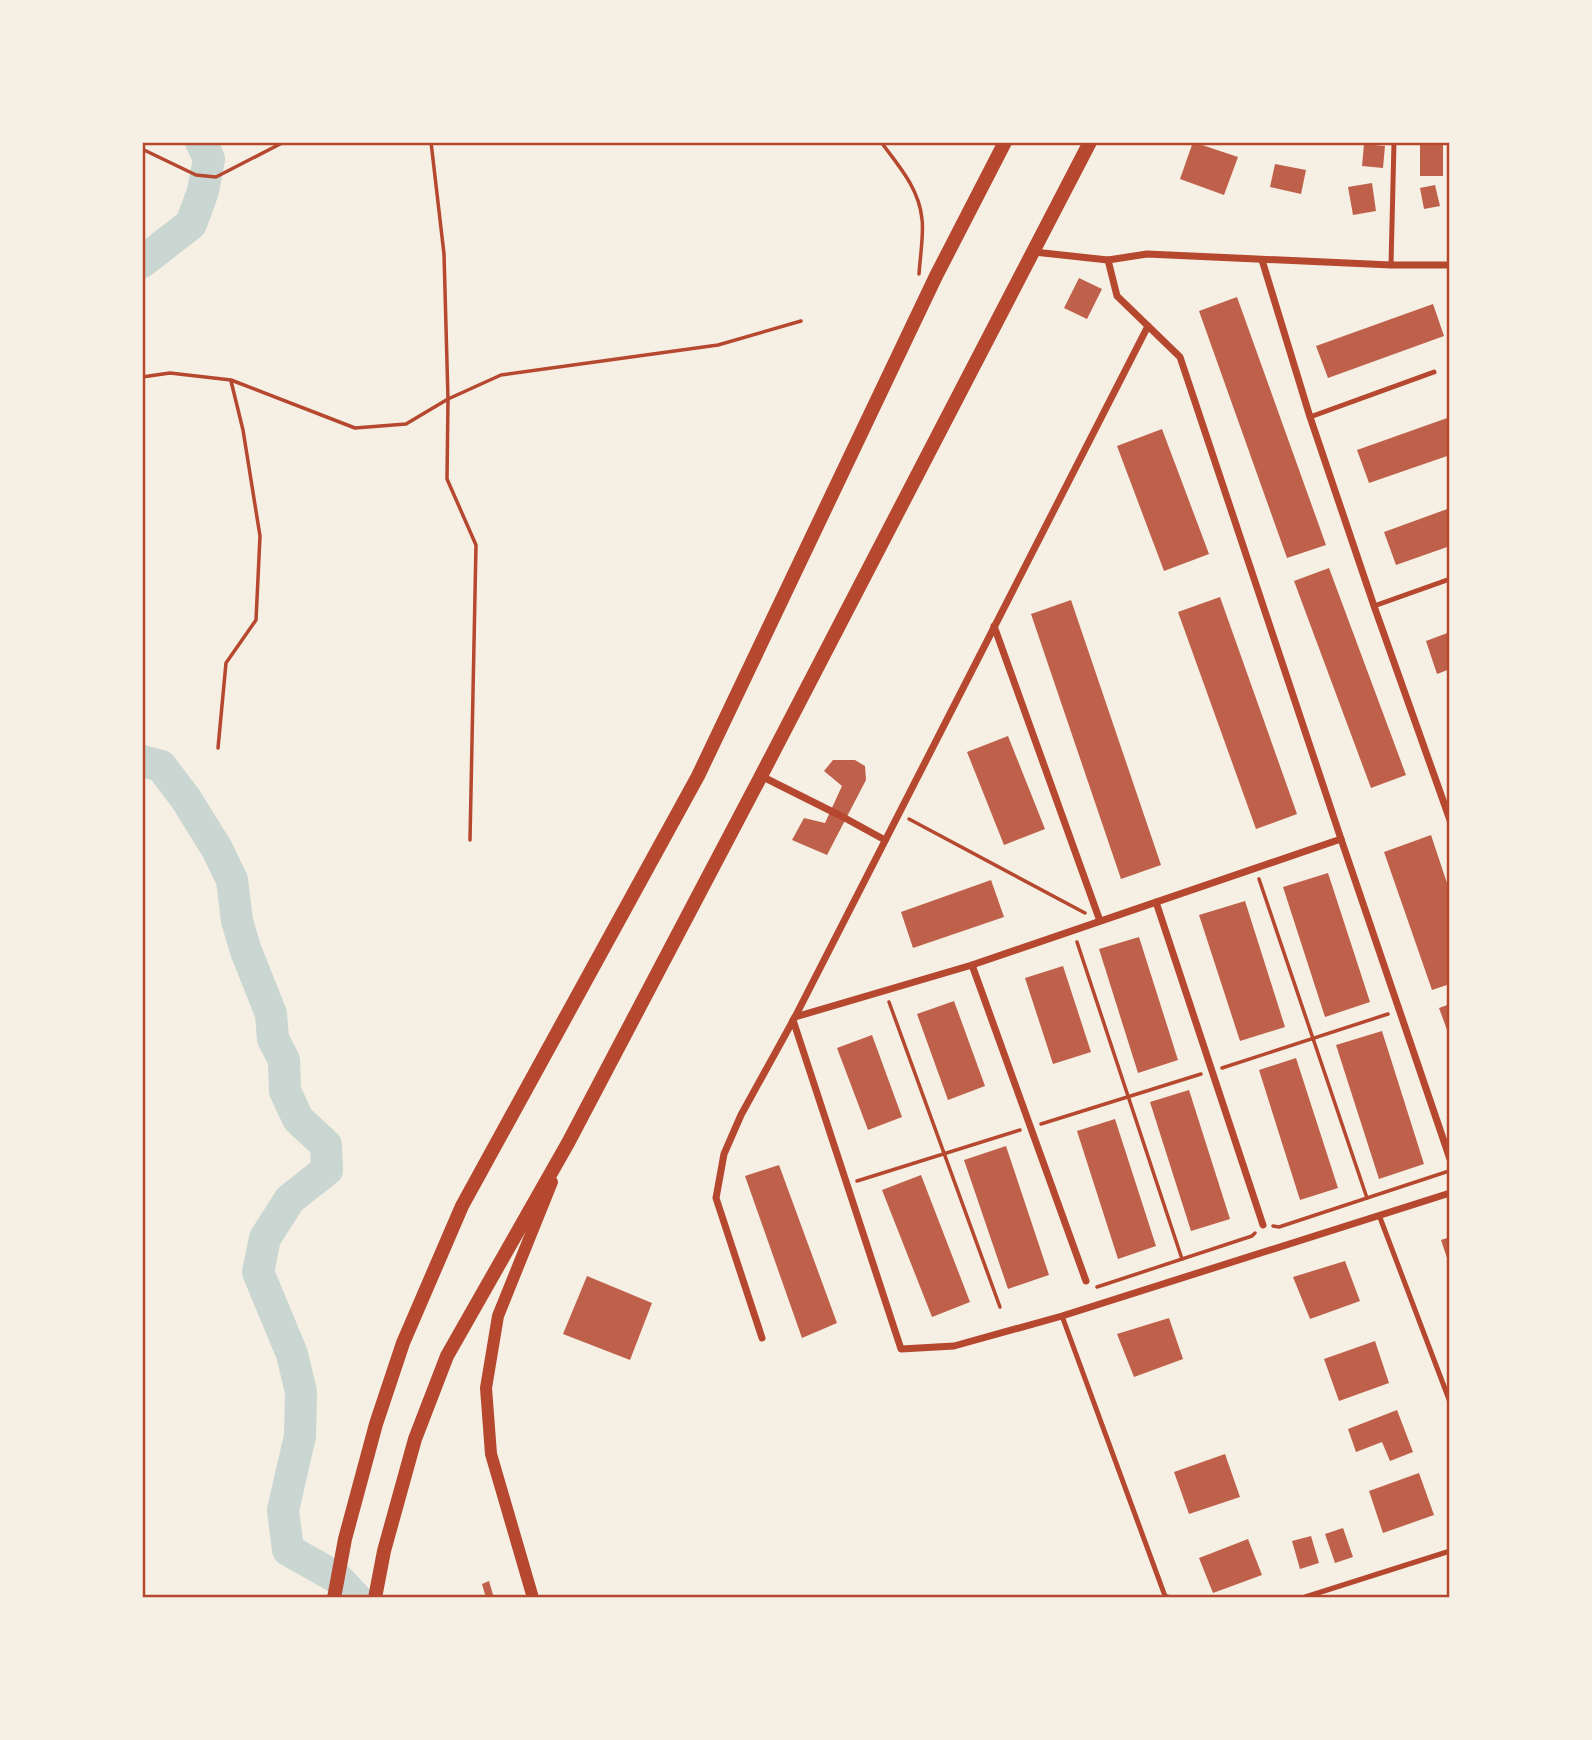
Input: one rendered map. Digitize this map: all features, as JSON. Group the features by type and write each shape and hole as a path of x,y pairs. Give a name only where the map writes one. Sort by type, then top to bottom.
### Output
{"main road":[{"path":"334,1598 345,1539 376,1424 403,1343 462,1206 698,776 936,275 1005,142"},
{"path":"375,1598 384,1551 415,1439 447,1356 568,1143 1090,142"}],"street":[{"path":"1033,252 1108,260 1147,254 1391,265 1450,265"},
{"path":"1108,260 1117,296 1180,357 1450,1159"},
{"path":"1262,260 1310,417 1374,606 1447,801 1450,820"},
{"path":"762,1338 716,1198 724,1154 741,1115 794,1018 1147,326"},
{"path":"994,626 1100,921"},
{"path":"761,776 885,840"},
{"path":"794,1018 972,965 1341,839"},
{"path":"1156,902 1263,1225"},
{"path":"972,965 1086,1281"},
{"path":"794,1018 901,1349 954,1346 1062,1316 1450,1193"},
{"path":"533,1598 492,1454 486,1388 498,1316 568,1143"}],"lane":[{"path":"1391,265 1394,142"},
{"path":"1310,417 1434,372"},
{"path":"1374,606 1450,579"},
{"path":"1379,1215 1450,1402"},
{"path":"1062,1316 1165,1596 1171,1598"},
{"path":"1302,1598 1450,1551"}],"path":[{"path":"142,149 196,175 216,177 287,142"},
{"path":"431,142 444,254 449,399 447,479 476,545 470,840"},
{"path":"881,142 915,191 922,218 919,279"},
{"path":"142,377 170,373 230,380 355,428 406,424 449,399 501,375 719,345 801,321"},
{"path":"218,748 226,663 256,620 260,536 243,430 230,380"},
{"path":"898,814 1100,921"},
{"path":"1256,868 1367,1198"},
{"path":"1073,930 1181,1259"},
{"path":"885,990 1000,1307"},
{"path":"847,1184 1399,1010"}],"building":[{"path":"1193,142 1238,157 1224,195 1180,179"},
{"path":"1364,144 1385,146 1383,168 1362,166"},
{"path":"1420,144 1443,144 1443,176 1420,176"},
{"path":"1275,164 1306,170 1301,194 1270,187"},
{"path":"1372,183 1376,211 1353,215 1348,187"},
{"path":"1435,185 1440,206 1424,209 1420,188"},
{"path":"1079,278 1102,289 1087,319 1064,308"},
{"path":"1237,297 1326,545 1287,558 1199,311"},
{"path":"1433,304 1444,336 1328,378 1316,346"},
{"path":"1450,417 1450,455 1369,483 1357,450"},
{"path":"1162,429 1209,554 1164,571 1117,446"},
{"path":"1450,508 1450,546 1396,565 1384,532"},
{"path":"1329,568 1406,775 1371,788 1294,581"},
{"path":"1220,597 1297,814 1256,829 1178,612"},
{"path":"1071,600 1161,865 1121,879 1031,614"},
{"path":"1450,632 1450,669 1437,674 1426,641"},
{"path":"1008,736 1045,829 1004,845 967,752"},
{"path":"833,760 855,760 865,766 866,780 827,855 792,840 804,818 825,823 842,786 824,771"},
{"path":"1431,835 1450,892 1450,984 1432,990 1384,852"},
{"path":"1328,873 1370,1002 1325,1017 1283,887"},
{"path":"991,880 1004,917 913,948 901,912"},
{"path":"1245,901 1285,1027 1240,1041 1199,915"},
{"path":"1139,937 1178,1060 1138,1073 1099,949"},
{"path":"1063,966 1091,1052 1053,1064 1025,978"},
{"path":"954,1001 985,1086 948,1100 917,1014"},
{"path":"1450,1004 1450,1038 1439,1008"},
{"path":"1382,1031 1424,1164 1379,1179 1336,1045"},
{"path":"872,1035 902,1117 868,1130 837,1048"},
{"path":"1296,1058 1338,1188 1300,1200 1259,1070"},
{"path":"1189,1090 1230,1219 1191,1231 1150,1102"},
{"path":"1115,1119 1156,1246 1118,1259 1077,1131"},
{"path":"1006,1146 1049,1275 1008,1289 964,1160"},
{"path":"779,1165 837,1323 802,1338 745,1176"},
{"path":"921,1175 970,1302 932,1317 882,1190"},
{"path":"1450,1237 1450,1267 1441,1240"},
{"path":"1345,1261 1360,1301 1310,1319 1293,1277"},
{"path":"587,1276 652,1303 630,1360 563,1334"},
{"path":"1169,1318 1183,1359 1134,1377 1117,1334"},
{"path":"1375,1341 1389,1383 1339,1401 1324,1359"},
{"path":"1397,1410 1413,1452 1390,1461 1382,1442 1356,1452 1348,1429"},
{"path":"1225,1454 1240,1497 1189,1514 1174,1472"},
{"path":"1419,1473 1434,1515 1383,1533 1369,1491"},
{"path":"1343,1528 1353,1557 1335,1563 1325,1534"},
{"path":"1311,1536 1319,1563 1300,1569 1292,1541"},
{"path":"1248,1539 1262,1575 1213,1593 1199,1558"},
{"path":"489,1581 494,1598 486,1598 482,1584"}],"waterway":[{"path":"142,262 191,224 203,191 209,159 201,142"},
{"path":"142,761 161,766 186,799 217,849 232,880 237,921 271,1014 273,1039 284,1060 285,1091 298,1119 326,1145 327,1170 290,1199 265,1238 258,1272 292,1354 301,1392 300,1436 283,1510 288,1550 336,1577 356,1598"}]}
